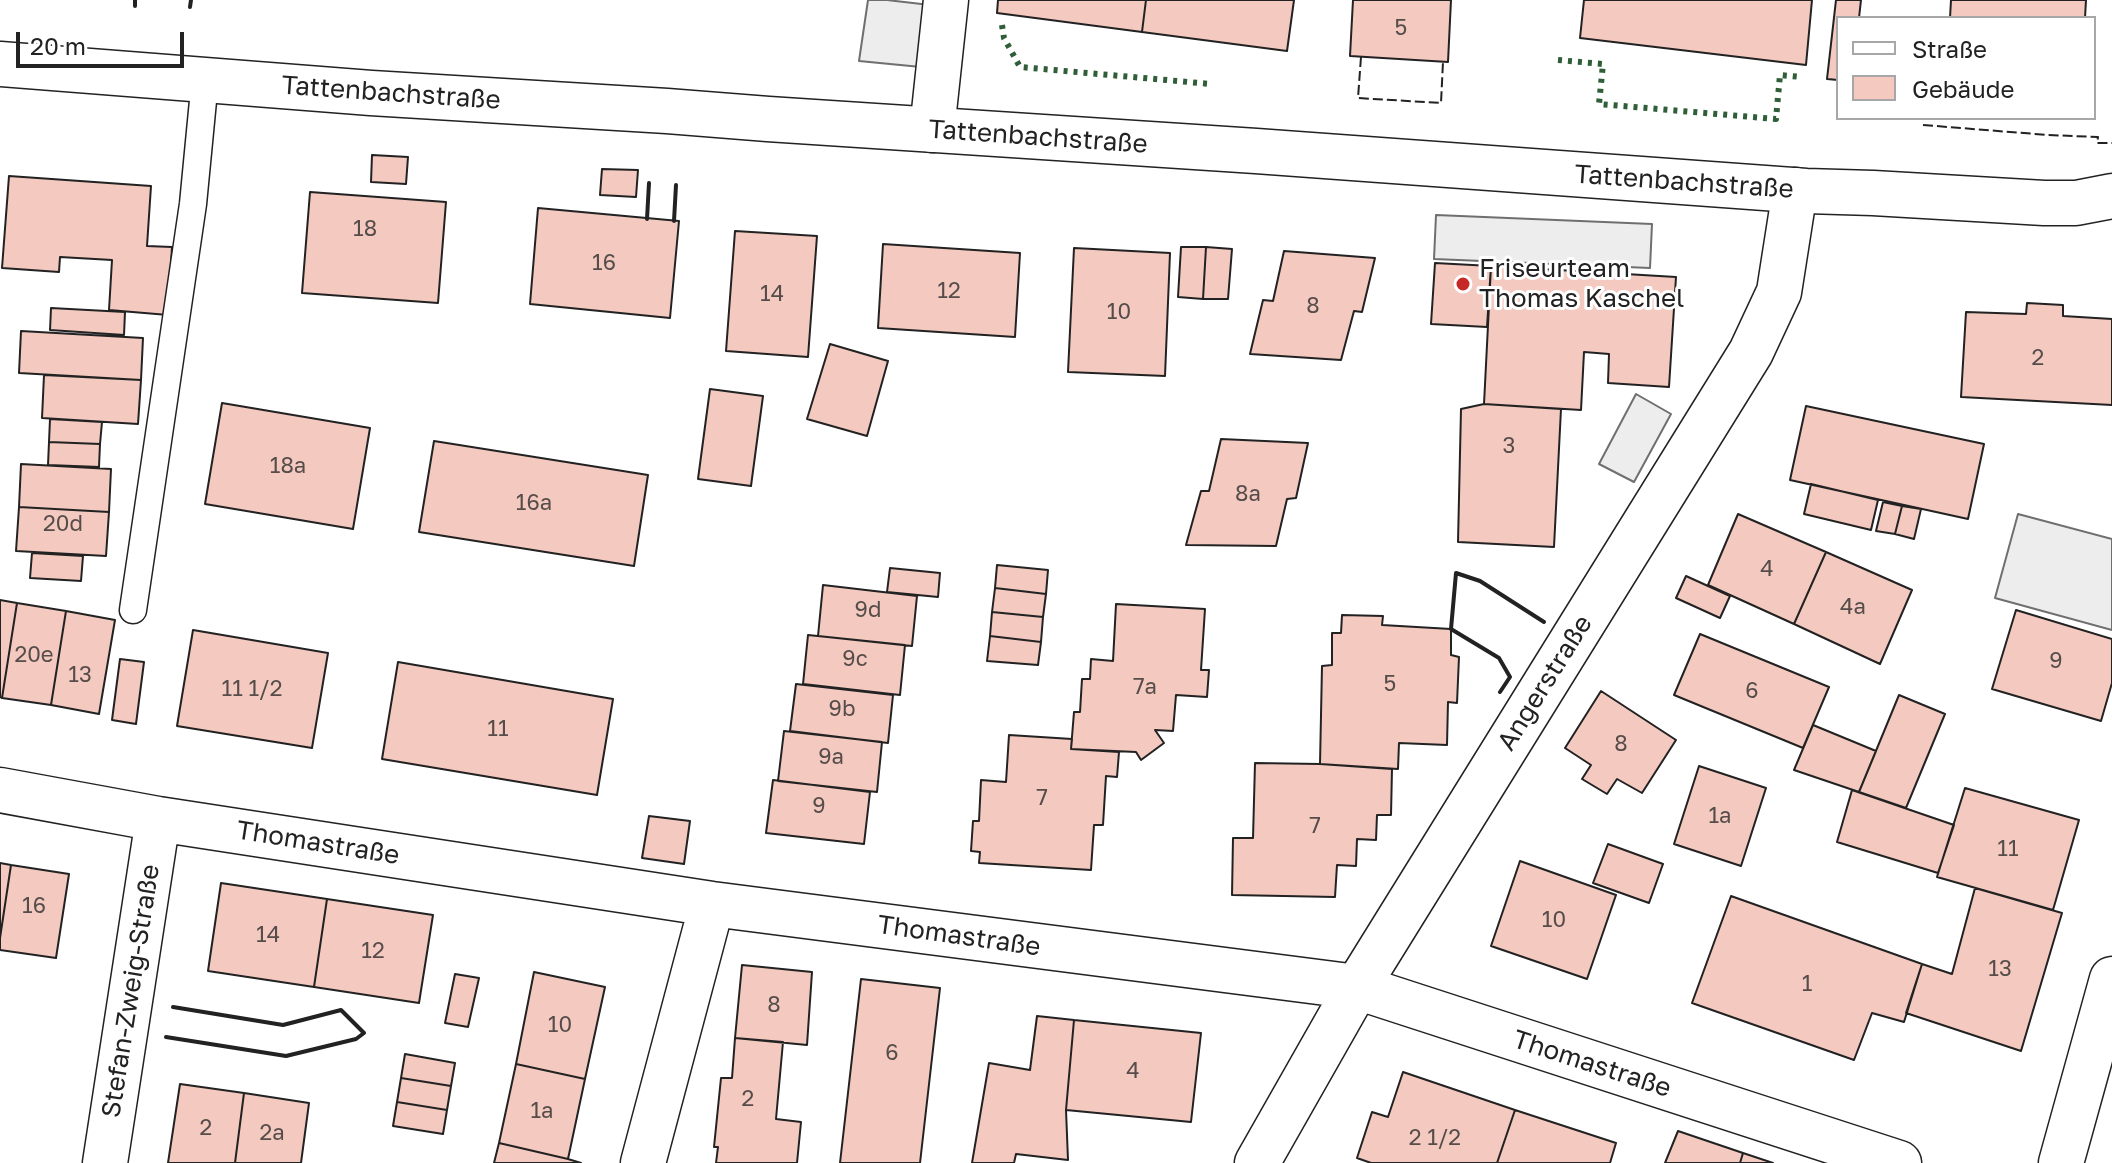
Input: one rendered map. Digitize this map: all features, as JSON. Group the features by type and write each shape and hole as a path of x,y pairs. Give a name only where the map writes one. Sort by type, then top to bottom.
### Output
{"street":[{"path":"932,130 946,0"},
{"name":"Tattenbachstraße","path":"0,64 371,93 1795,190 2100,206"},
{"name":"Angerstraße","path":"1257,1163 1357,987 1751,352 1779,292 1795,190"},
{"name":"Thomastraße","path":"0,790 158,819 712,904 1357,987 1899,1163"},
{"name":"Stefan-Zweig-Straße","path":"105,1163 158,819"},
{"path":"643,1163 712,904"},
{"path":"2061,1163 2112,979"}],"lane":[{"path":"133,610 193,204 205,80"}],"shaded area":[{"path":"868,0 930,5 921,67 859,61"},
{"path":"1436,215 1652,224 1650,268 1434,259"},
{"path":"1636,394 1671,414 1634,482 1599,464"},
{"path":"2018,514 2112,539 2112,630 1995,598"}],"building":[{"path":"998,0 1146,0 1142,32 997,13"},
{"path":"1146,0 1294,0 1287,51 1142,32"},
{"path":"1353,0 1451,0 1448,62 1350,56"},
{"path":"1584,0 1812,0 1806,65 1580,38"},
{"path":"1836,0 1861,0 1859,16 1836,16 1836,80 1827,79"},
{"path":"1951,0 2086,0 2085,16 1950,16"},
{"path":"372,155 408,157 406,184 371,182"},
{"path":"602,169 638,170 636,197 600,195"},
{"path":"9,176 151,186 147,246 172,247 168,315 109,310 112,260 60,257 59,272 2,268"},
{"path":"310,192 446,202 438,303 302,293"},
{"path":"538,208 679,221 670,318 530,304"},
{"path":"735,231 817,236 808,357 726,351"},
{"path":"883,244 1020,253 1015,337 878,328"},
{"path":"1181,247 1206,247 1203,299 1178,297"},
{"path":"1206,247 1232,249 1228,299 1203,299"},
{"path":"1074,248 1170,253 1165,376 1068,372"},
{"path":"1284,251 1375,258 1362,312 1354,311 1341,360 1250,354 1263,300 1273,301"},
{"path":"1435,263 1491,266 1487,327 1431,324"},
{"path":"1491,266 1676,277 1669,387 1608,383 1609,354 1584,352 1581,410 1484,404"},
{"path":"2027,303 2063,305 2063,316 2112,319 2112,405 1961,397 1966,312 2026,314"},
{"path":"51,308 125,312 124,335 50,330"},
{"path":"21,331 143,338 141,380 19,373"},
{"path":"830,344 888,361 867,436 807,419"},
{"path":"44,375 141,380 138,424 42,418"},
{"path":"710,389 763,396 751,486 698,479"},
{"path":"222,403 370,428 353,529 205,504"},
{"path":"1484,404 1561,409 1554,547 1458,542 1461,409"},
{"path":"1806,406 1984,444 1968,519 1790,480"},
{"path":"50,419 102,422 100,444 49,442"},
{"path":"1221,439 1308,443 1296,498 1287,499 1276,546 1186,545 1201,491 1209,491"},
{"path":"434,441 648,475 634,566 419,532"},
{"path":"49,442 100,444 99,467 48,465"},
{"path":"21,464 111,469 109,512 19,507"},
{"path":"1811,484 1878,500 1871,530 1804,514"},
{"path":"1883,502 1902,506 1895,534 1876,531"},
{"path":"1902,506 1921,509 1914,539 1895,534"},
{"path":"19,507 109,512 106,556 16,551"},
{"path":"1738,514 1826,552 1794,624 1708,585"},
{"path":"1826,552 1912,590 1880,664 1794,624"},
{"path":"32,553 83,556 81,581 30,578"},
{"path":"997,565 1048,570 1046,594 995,588"},
{"path":"890,568 940,573 938,597 887,592"},
{"path":"1686,576 1730,596 1720,618 1676,598"},
{"path":"823,585 917,596 912,646 818,636"},
{"path":"995,588 1046,594 1043,617 992,612"},
{"path":"0,600 17,603 2,698 0,697"},
{"path":"17,603 66,611 51,705 2,698"},
{"path":"1116,604 1205,609 1201,670 1209,670 1207,697 1176,695 1173,731 1155,730 1164,743 1141,760 1136,752 1071,749 1074,712 1080,712 1082,679 1090,679 1091,659 1113,661"},
{"path":"2016,610 2112,639 2112,683 2101,721 1992,689"},
{"path":"66,611 115,620 99,714 51,705"},
{"path":"992,612 1043,617 1041,642 990,636"},
{"path":"1342,615 1383,616 1382,625 1451,629 1451,655 1459,657 1457,703 1448,702 1447,745 1399,743 1398,769 1320,764 1322,666 1332,665 1332,633 1341,633"},
{"path":"193,630 328,653 312,748 177,726"},
{"path":"1700,634 1829,687 1803,748 1674,695"},
{"path":"808,635 905,645 900,695 803,684"},
{"path":"990,636 1041,642 1038,665 987,661"},
{"path":"120,659 144,662 136,724 112,720"},
{"path":"398,662 613,699 597,795 382,759"},
{"path":"796,684 893,695 888,743 790,731"},
{"path":"1601,691 1676,740 1642,793 1617,779 1607,794 1582,779 1591,765 1565,748"},
{"path":"1899,695 1945,714 1906,808 1859,792"},
{"path":"1813,725 1876,751 1859,792 1794,770"},
{"path":"784,731 882,742 877,792 778,781"},
{"path":"1009,735 1072,739 1071,749 1119,752 1117,777 1106,776 1103,825 1094,825 1091,870 979,863 980,852 971,851 973,821 979,821 981,780 1006,782"},
{"path":"1255,763 1392,769 1391,815 1377,815 1376,840 1357,839 1356,866 1337,865 1335,897 1232,895 1233,838 1253,838"},
{"path":"1699,766 1766,788 1741,866 1674,844"},
{"path":"773,780 870,792 864,844 766,833"},
{"path":"1965,788 2079,820 2053,910 1937,877"},
{"path":"1852,790 1954,825 1938,873 1837,842"},
{"path":"649,816 690,821 684,864 642,858"},
{"path":"1608,844 1663,864 1649,903 1593,883"},
{"path":"1520,861 1616,895 1587,979 1491,946"},
{"path":"0,863 11,865 0,938"},
{"path":"11,865 69,874 56,958 0,950"},
{"path":"221,883 327,899 314,987 208,971"},
{"path":"1975,888 2062,913 2021,1051 1906,1013 1922,964 1952,974"},
{"path":"1731,896 1922,964 1904,1022 1872,1013 1854,1060 1692,1003"},
{"path":"327,899 433,915 419,1003 314,987"},
{"path":"742,965 812,972 807,1045 735,1038"},
{"path":"534,972 605,987 585,1079 516,1064"},
{"path":"455,974 479,978 468,1027 445,1023"},
{"path":"861,979 940,988 920,1163 840,1163"},
{"path":"1037,1016 1074,1020 1066,1110 1068,1160 1016,1154 1014,1163 972,1163 989,1063 1030,1070"},
{"path":"1074,1020 1201,1033 1191,1122 1066,1110"},
{"path":"735,1038 783,1042 776,1119 801,1122 797,1163 716,1163 718,1147 714,1147 721,1078 732,1078"},
{"path":"405,1054 455,1063 451,1086 401,1078"},
{"path":"516,1064 585,1079 568,1159 499,1143"},
{"path":"1403,1072 1515,1110 1497,1163 1371,1163 1357,1158 1372,1112 1388,1117"},
{"path":"401,1078 451,1086 447,1110 397,1102"},
{"path":"180,1084 244,1093 235,1163 168,1163"},
{"path":"244,1093 309,1103 301,1163 235,1163"},
{"path":"397,1102 447,1110 443,1134 393,1126"},
{"path":"1515,1110 1616,1143 1610,1163 1497,1163"},
{"path":"1678,1131 1743,1153 1740,1163 1665,1163"},
{"path":"499,1143 568,1159 581,1163 494,1163"},
{"path":"1743,1153 1773,1163 1740,1163"}],"hedge":[{"path":"1002,25 1004,38 1020,67 1211,84"},
{"path":"1558,60 1603,64 1599,104 1776,119 1780,75 1801,77"}],"fence":[{"path":"1361,57 1358,98 1441,103 1443,62"},
{"path":"1923,125 2098,137 2097,143 2112,143"}],"wall":[{"path":"135,0 135,6"},
{"path":"190,7 191,0"},
{"path":"647,219 649,183"},
{"path":"674,221 676,185"},
{"path":"1500,692 1510,677 1499,658 1451,629 1456,573 1480,581 1544,622"},
{"path":"166,1037 286,1056 356,1039 364,1033 341,1010 283,1025 173,1007"}],"place":[{"name":"Friseurteam Thomas Kaschel","path":"1463,284"}]}
